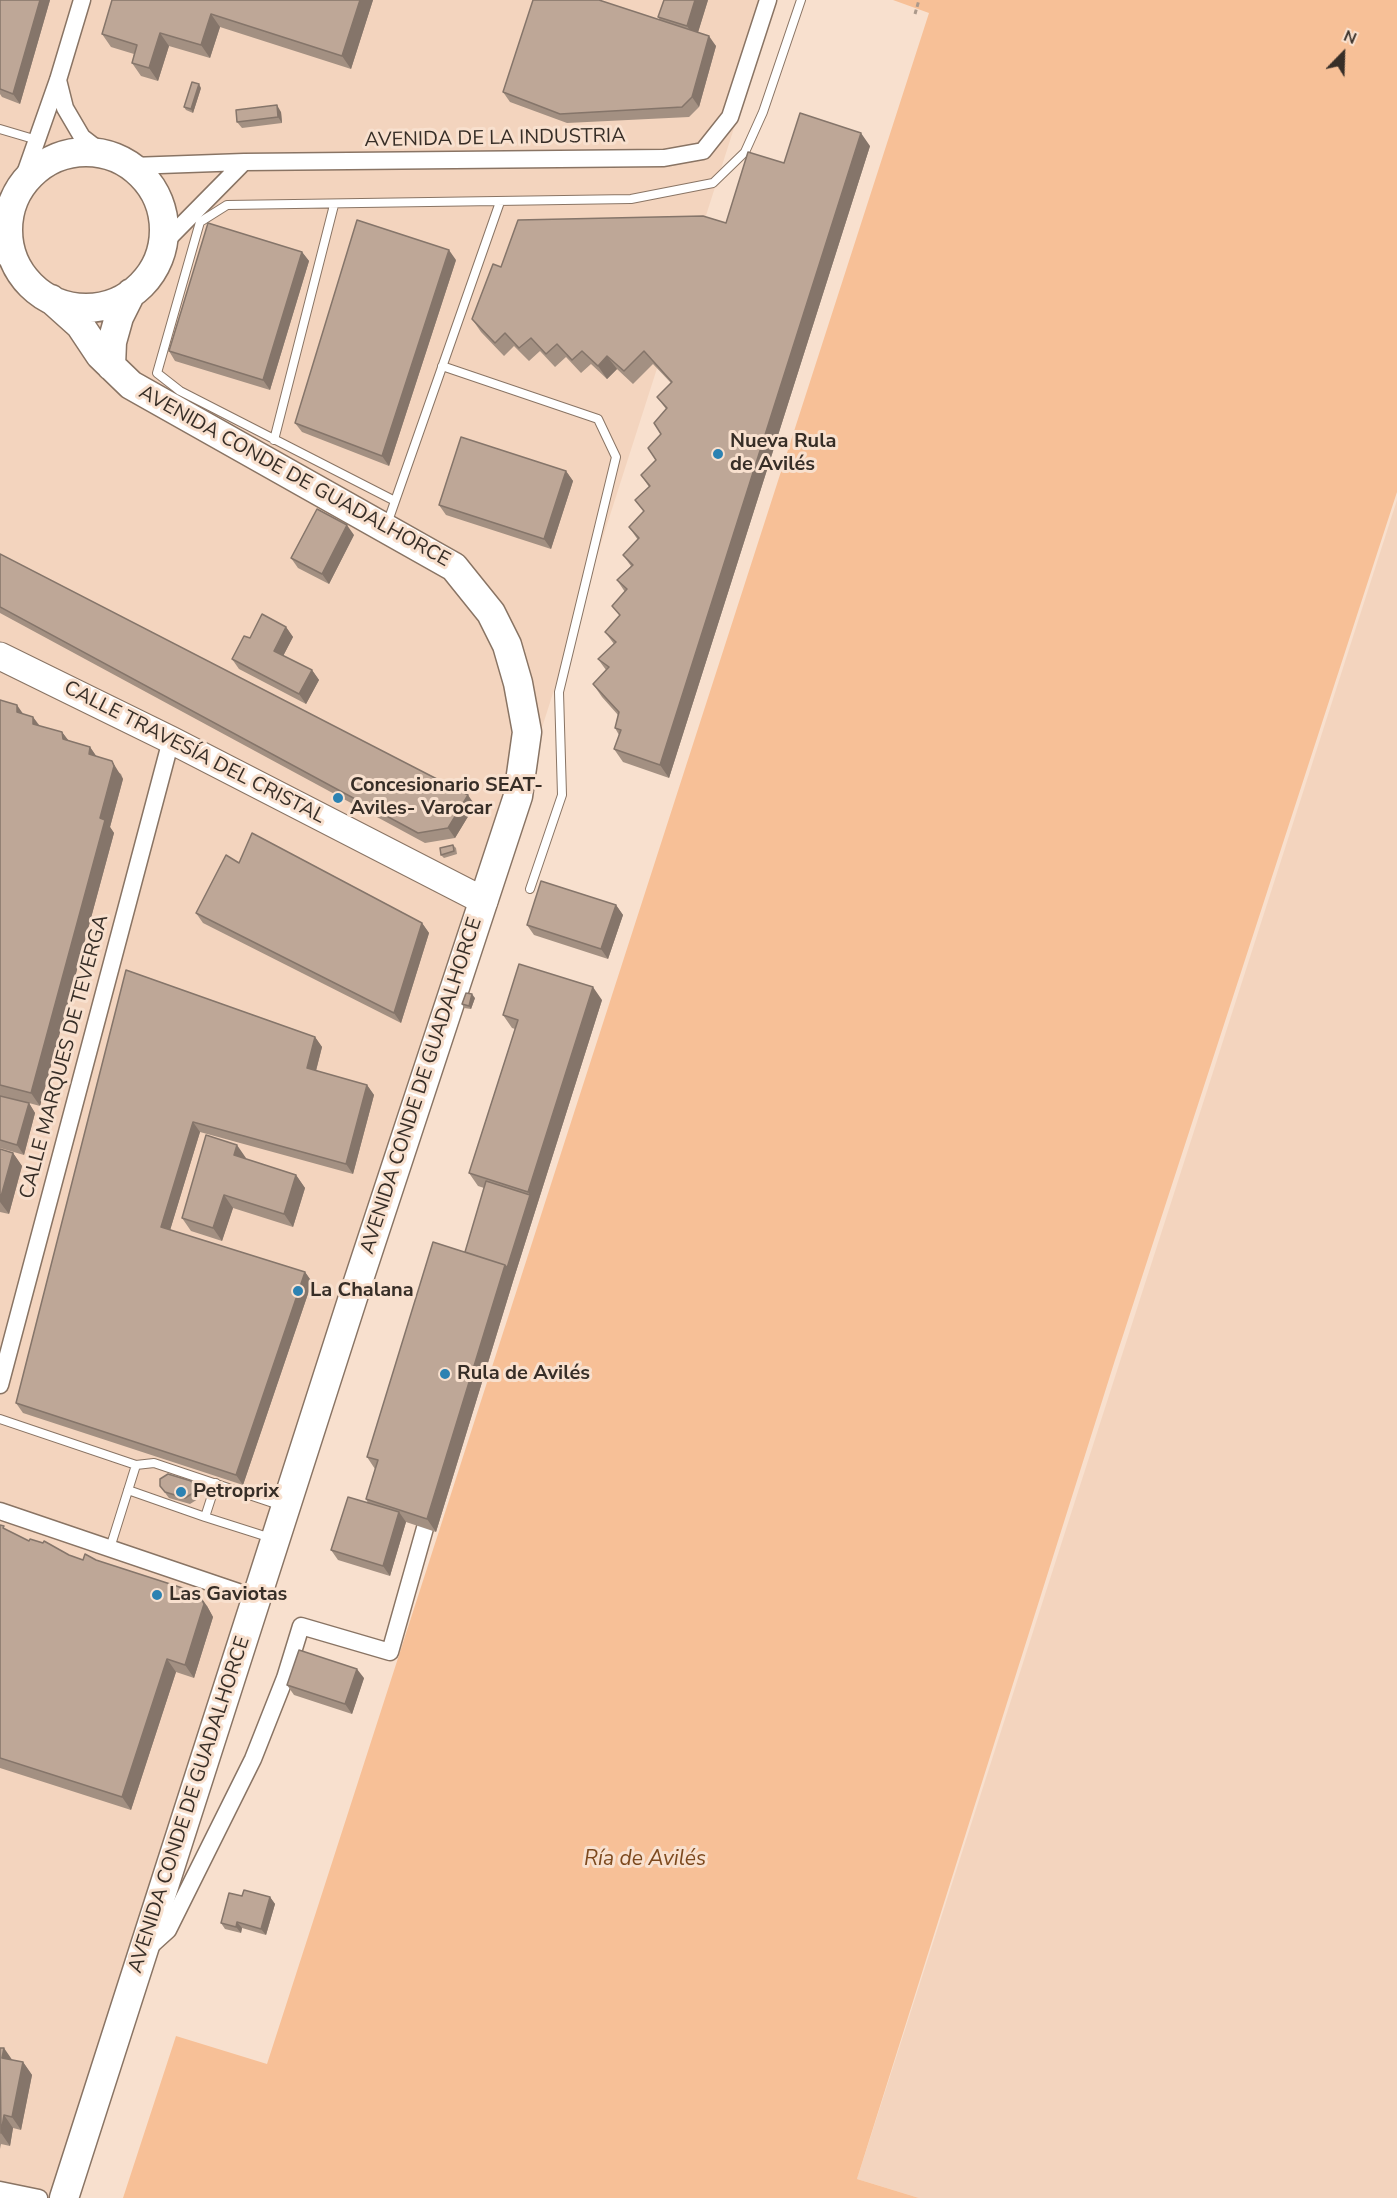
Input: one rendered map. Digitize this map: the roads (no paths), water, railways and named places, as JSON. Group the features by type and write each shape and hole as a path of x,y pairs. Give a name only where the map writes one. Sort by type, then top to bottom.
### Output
{"highway":[{"path":"75,152 104,154 132,166 149,184 160,204 165,234 159,259 144,283 120,301 95,308 67,306 41,294 7,259 8,224 20,188 40,166 56,157 75,152"},
{"path":"111,366 114,334 119,317 131,293"},
{"name":"AVENIDA CONDE DE GUADALHORCE","path":"51,299 80,325 100,355 131,385 156,400 390,514 454,567 491,613 507,645 518,683 527,732 518,796 275,1539 64,2198"}],"main road":[{"name":"CALLE TRAVESÍA DEL CRISTAL","path":"0,656 171,740 484,901"}],"street":[{"path":"20,188 58,80 82,0"},
{"name":"AVENIDA DE LA INDUSTRIA","path":"132,166 244,162 664,158 703,151 730,117 768,0"},
{"path":"58,80 65,108 82,137 104,154"},
{"path":"162,245 244,162"},
{"name":"CALLE MARQUES DE TEVERGA","path":"0,1385 171,740"},
{"path":"0,1511 256,1598"},
{"path":"142,1954 168,1930 253,1759 285,1678 301,1626 390,1652 425,1528"},
{"path":"0,2190 39,2198"}],"lane":[{"name":"AVENIDA CONDE DE GUADALHORCE","path":"390,514 274,440 180,391 157,373 200,222 227,205 631,199 713,183 745,152 763,112 801,0"},
{"path":"0,129 37,140"},
{"path":"390,514 500,202"},
{"path":"274,440 334,205"},
{"path":"442,366 598,419 616,457 559,693 562,795 530,888"},
{"path":"0,1419 136,1465 154,1462 286,1507"},
{"path":"110,1548 136,1465"},
{"path":"205,1517 216,1484"},
{"path":"128,1491 275,1539"}],"water":[{"name":"Ría de Avilés","path":"893,0 1397,0 1397,492 1115,1360 857,2179 919,2198 123,2198 176,2036 267,2064 929,13"}],"place":[{"name":"Nueva Rula de Avilés","path":"718,454"},
{"name":"Concesionario SEAT- Aviles- Varocar","path":"338,798"},
{"name":"La Chalana","path":"298,1291"},
{"name":"Rula de Avilés","path":"445,1374"},
{"name":"Petroprix","path":"181,1492"},
{"name":"Las Gaviotas","path":"157,1595"}]}
